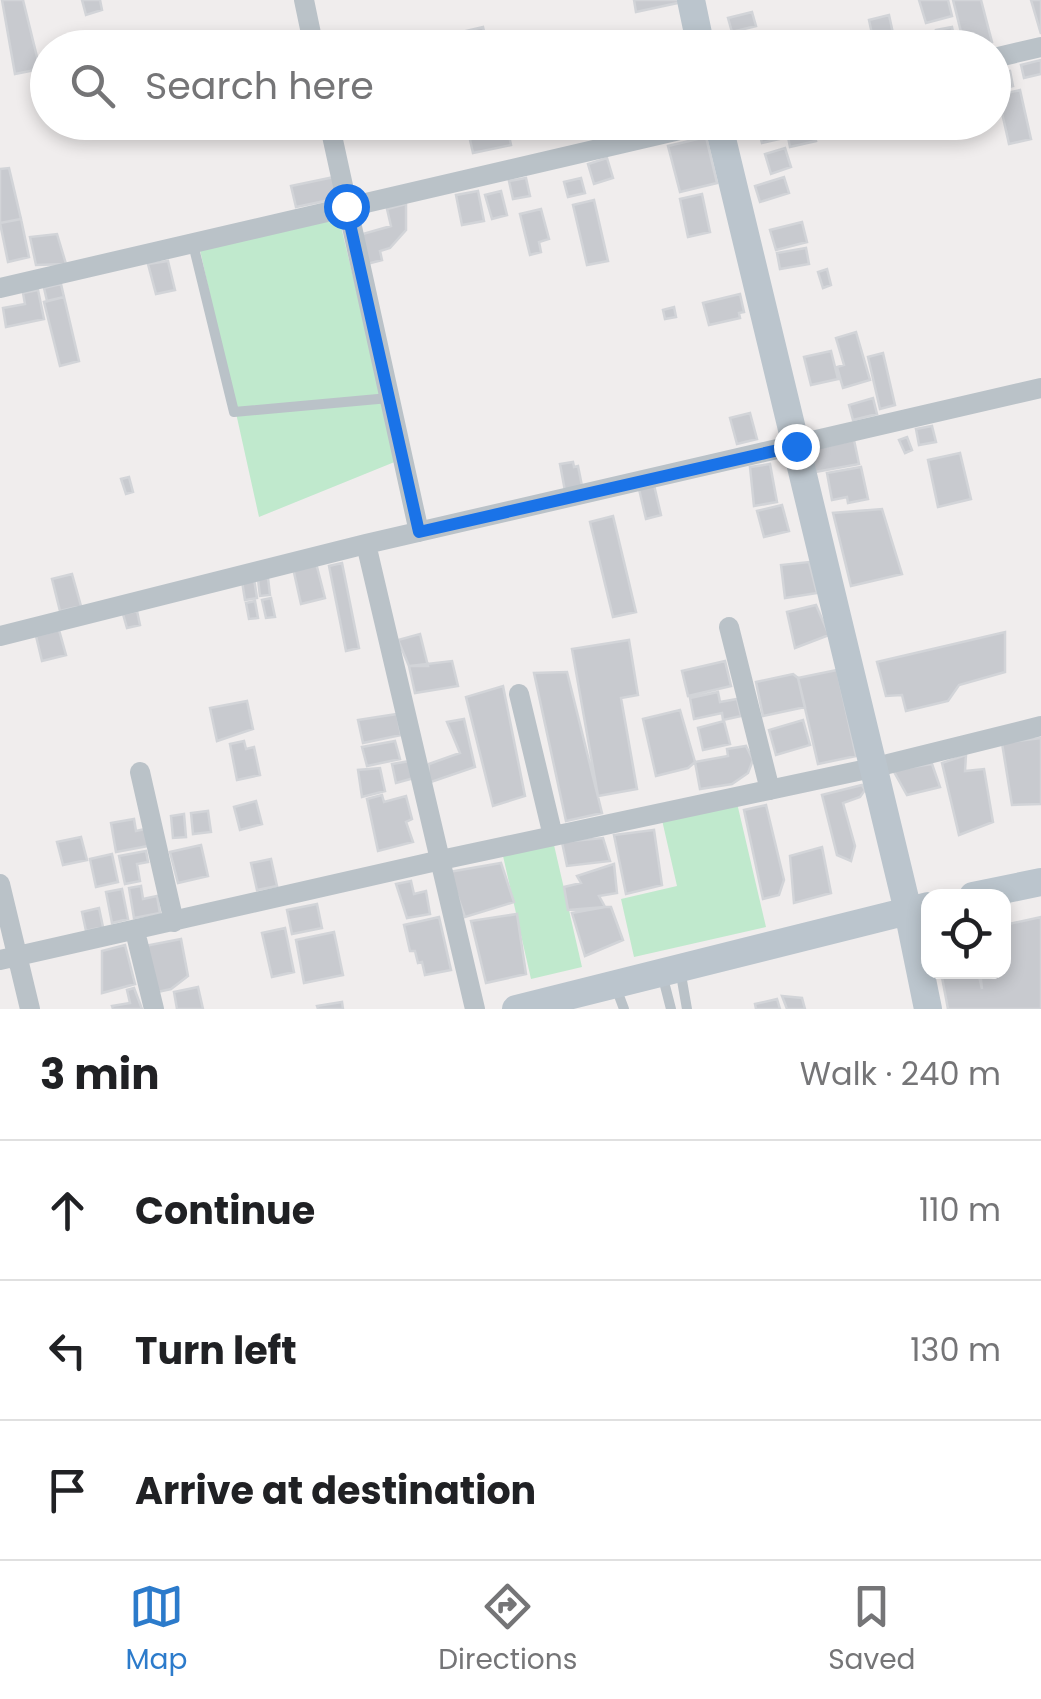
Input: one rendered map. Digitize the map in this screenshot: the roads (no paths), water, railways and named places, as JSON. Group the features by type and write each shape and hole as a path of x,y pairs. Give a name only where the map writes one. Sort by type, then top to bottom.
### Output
{"street":[{"path":"304,0 310,30"},
{"path":"690,0 697,30"},
{"path":"1011,54 1041,47"},
{"path":"333,140 419,532"},
{"path":"0,288 637,140"},
{"path":"720,140 872,768 918,909 928,1009"},
{"path":"0,636 366,544 1041,388"},
{"path":"366,544 475,1009"},
{"path":"729,626 770,790"},
{"path":"519,694 552,836"},
{"path":"8,958 872,768 1041,726"},
{"path":"140,772 174,922"},
{"path":"1008,889 1041,882"},
{"path":"0,884 8,958 30,1009"},
{"path":"516,1009 620,997 671,970 918,909"},
{"path":"134,932 154,1009"}],"lane":[{"path":"193,243 234,412 388,398"},
{"path":"671,970 671,1009"},
{"path":"671,970 687,1009"}]}
